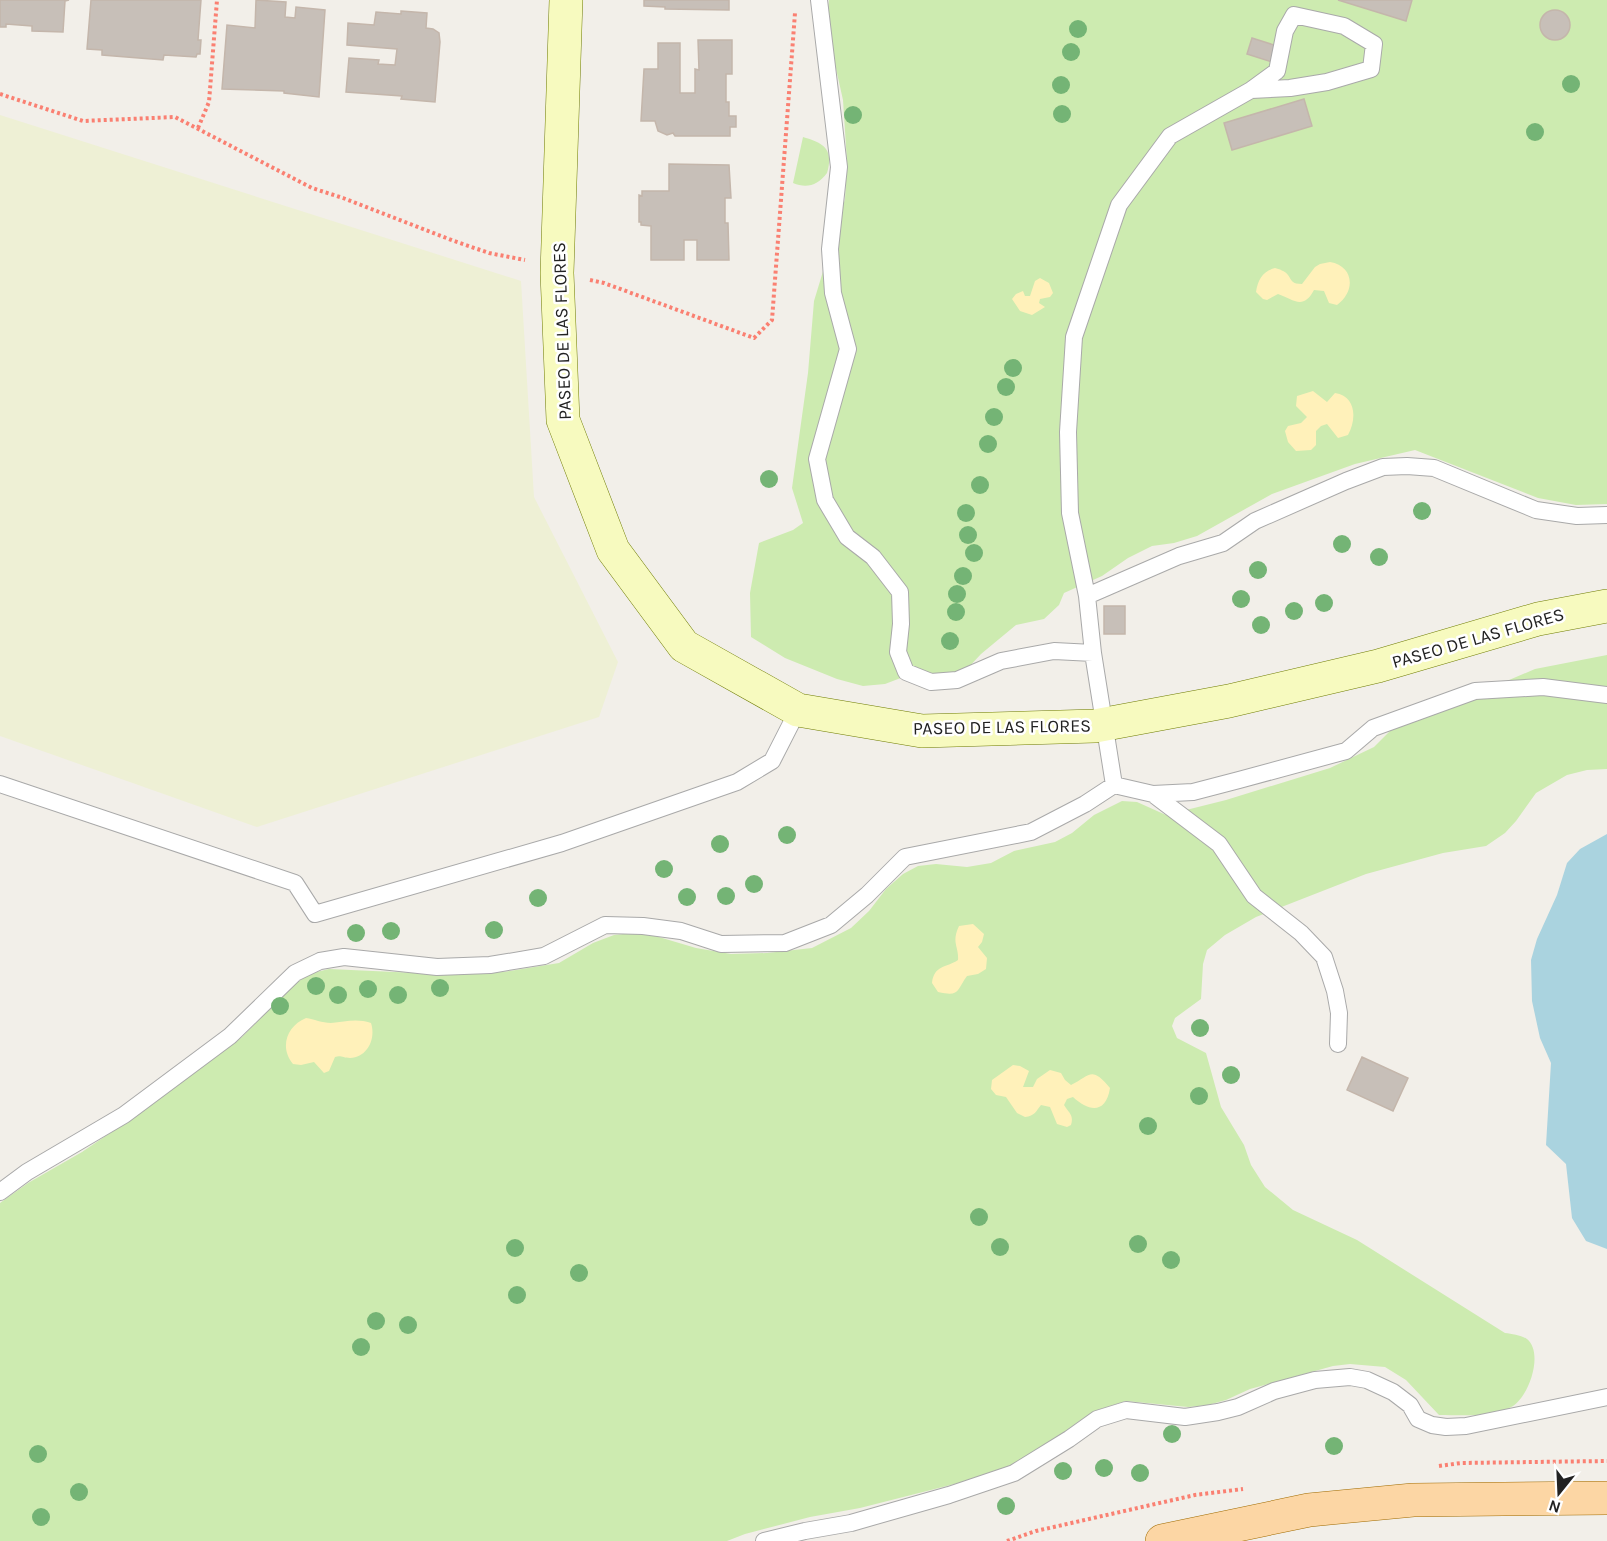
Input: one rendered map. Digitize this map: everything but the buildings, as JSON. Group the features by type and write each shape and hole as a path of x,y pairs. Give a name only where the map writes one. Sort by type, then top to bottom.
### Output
{"main road":[{"path":"1162,1541 1309,1510 1413,1500 1607,1498"}],"street":[{"name":"PASEO DE LAS FLORES","path":"566,0 557,273 563,420 612,550 684,646 798,710 921,731 1104,725 1252,696 1378,666 1538,619 1607,606"}],"lane":[{"path":"819,0 839,167 830,249 833,294 848,349 817,459 825,500 847,537 873,557 900,592 901,624 898,652 906,672 931,682 957,680 1001,661 1054,651 1093,653"},
{"path":"1114,785 1093,653 1087,596 1070,513 1068,432 1074,337 1119,205 1170,136 1251,90 1277,71 1286,31 1294,15 1344,26 1374,44 1371,69 1290,88 1251,90"},
{"path":"1087,596 1179,556 1223,543 1255,521 1383,467 1434,468 1536,510 1577,516 1607,515"},
{"path":"0,1191 27,1172 124,1115 230,1036 295,973 320,961 344,957 437,967 490,965 544,956 606,925 643,926 681,931 721,944 785,944 831,925 867,895 905,857 1031,832 1085,804 1114,785 1153,794 1193,792 1347,751 1373,728 1475,691 1543,687 1607,695"},
{"path":"0,784 295,883 315,914 562,843 737,782 772,760 798,710"},
{"path":"1153,794 1219,844 1254,896 1301,933 1324,957 1335,991 1339,1013 1338,1044"},
{"path":"764,1541 851,1523 1014,1473 1097,1419 1126,1410 1185,1417 1238,1407 1274,1391 1315,1380 1350,1377 1367,1380 1393,1392 1410,1405 1418,1419 1432,1425 1446,1427 1466,1426 1607,1397"}],"path":[{"path":"198,128 209,102 217,0"},
{"path":"0,94 83,121 175,117 312,188 489,253 519,258 557,273 604,283 754,338 772,320 795,12"}],"green space":[{"path":"829,0 1607,0 1607,504 1576,505 1538,498 1415,450 1355,464 1272,494 1197,536 1174,543 1152,546 1128,558 1102,576 1064,593 1059,605 1044,619 1016,625 981,654 967,669 951,676 919,671 885,684 863,686 837,679 785,658 751,637 750,593 759,543 793,530 803,523 792,488 808,373 814,301 845,199 847,162 843,100 830,42 827,17"},
{"path":"0,115 521,281 534,497 618,662 599,717 257,827 0,736"},
{"path":"803,137 826,148 829,158 827,173 816,183 808,186 793,183"},
{"path":"1607,655 1607,769 1587,770 1567,775 1536,793 1505,833 1486,846 1443,853 1366,874 1256,917 1225,935 1207,950 1203,964 1201,999 1175,1018 1172,1026 1177,1038 1206,1053 1221,1107 1244,1145 1251,1165 1265,1187 1293,1210 1357,1240 1505,1333 1527,1339 1532,1345 1534,1354 1532,1374 1524,1393 1513,1406 1487,1414 1439,1415 1406,1380 1385,1367 1350,1364 1333,1366 1250,1389 1208,1405 1188,1407 1126,1401 1098,1410 1079,1421 1038,1454 982,1477 860,1508 810,1517 727,1541 0,1541 0,1203 138,1114 242,1037 289,989 308,974 329,969 439,974 503,972 559,963 593,943 614,935 642,932 696,948 731,954 812,948 851,928 869,911 886,889 903,874 918,866 936,864 967,867 991,863 1014,851 1055,842 1072,833 1094,815 1122,801 1137,802 1166,815 1226,800 1330,768 1374,747 1390,731 1535,669"}],"sand":[{"path":"1330,262 1344,268 1350,280 1347,293 1337,305 1329,303 1324,291 1314,290 1302,302 1278,294 1267,300 1256,292 1262,276 1271,269 1282,270 1293,282 1302,284 1315,267"},
{"path":"1040,278 1049,283 1053,293 1050,297 1040,299 1039,303 1045,307 1032,315 1020,311 1012,299 1023,291 1025,296 1030,296 1035,281"},
{"path":"1313,391 1327,402 1335,393 1342,395 1351,403 1353,422 1348,435 1338,438 1327,424 1321,426 1316,431 1316,445 1311,450 1296,451 1288,442 1285,431 1288,426 1301,423 1307,417 1296,406 1297,396"},
{"path":"973,924 984,934 978,947 987,958 986,969 978,974 967,976 954,993 938,992 932,983 935,973 958,960 955,941 959,926"},
{"path":"306,1018 328,1023 355,1021 371,1023 372,1035 369,1046 356,1057 335,1057 329,1071 324,1073 314,1062 293,1064 286,1051 287,1038 294,1026"},
{"path":"1013,1065 1029,1071 1023,1087 1033,1087 1037,1079 1050,1070 1061,1073 1071,1085 1090,1074 1099,1077 1110,1088 1108,1096 1101,1106 1096,1108 1085,1106 1073,1097 1067,1099 1064,1105 1072,1119 1071,1125 1067,1127 1057,1124 1050,1107 1041,1105 1033,1114 1025,1117 1017,1113 1006,1097 996,1095 991,1089 992,1080"}],"water":[{"path":"1607,834 1607,1249 1586,1241 1572,1218 1566,1164 1546,1145 1551,1063 1540,1038 1532,1001 1531,960 1567,863 1580,849"}]}
